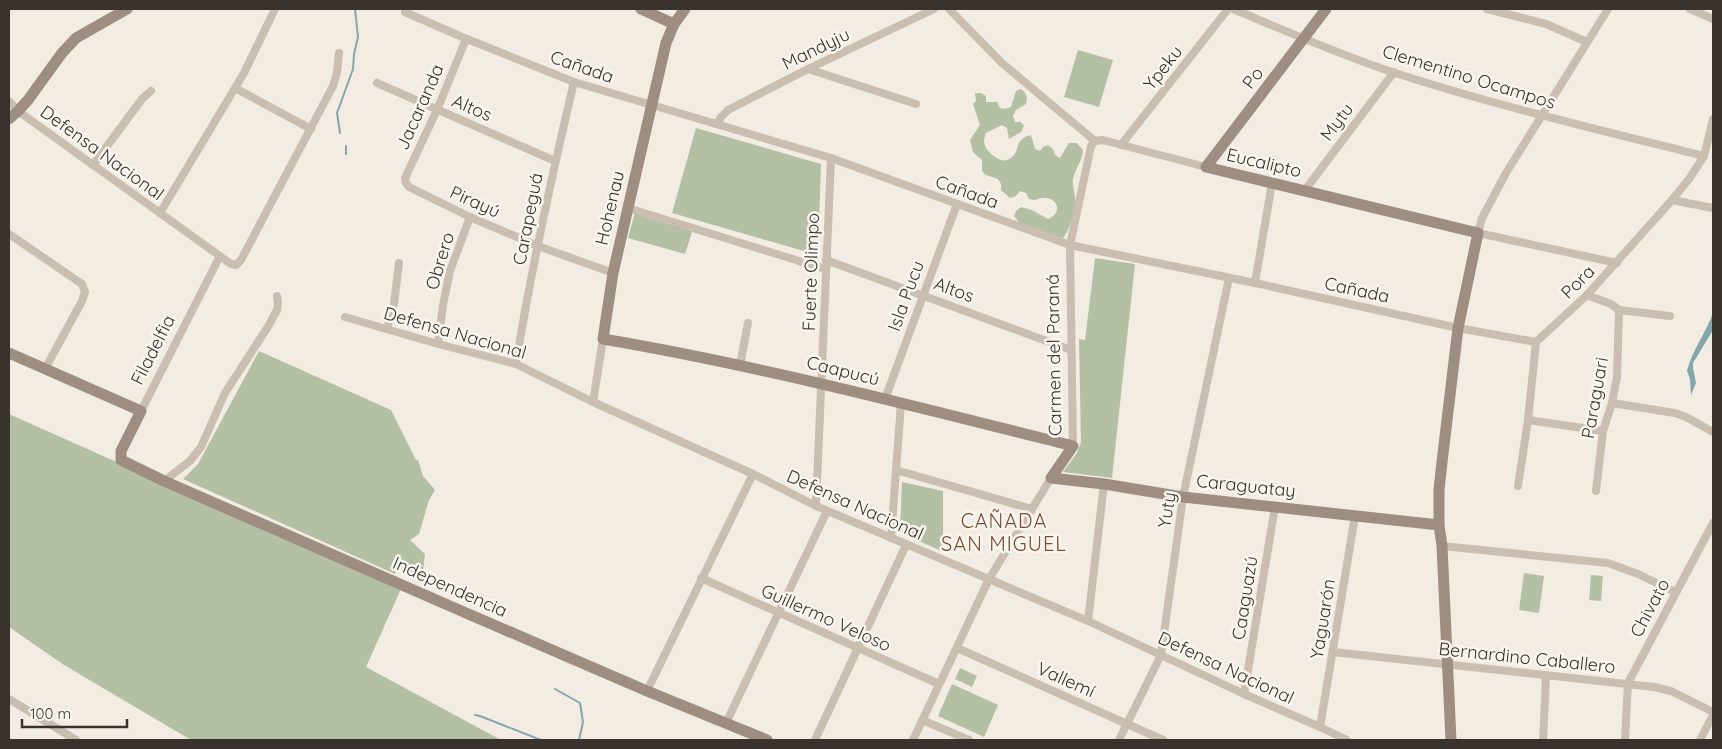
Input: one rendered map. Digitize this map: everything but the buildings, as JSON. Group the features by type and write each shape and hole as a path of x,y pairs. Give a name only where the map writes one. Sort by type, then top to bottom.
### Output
{"street":[{"path":"9,119 18,111 76,38 127,9"},
{"path":"160,213 254,54 274,9"},
{"path":"641,9 674,24"},
{"name":"Hohenau","path":"593,402 613,273 651,106 666,43 674,24 685,9"},
{"name":"Mandyju","path":"717,124 720,117 728,110 808,69 934,9"},
{"path":"949,9 1009,69 1095,141"},
{"name":"Ypeku","path":"1120,145 1228,9"},
{"name":"Clementino Ocampos","path":"1233,9 1305,39 1394,72 1543,116 1704,156"},
{"name":"Po","path":"1206,167 1326,9"},
{"path":"1487,9 1546,24 1587,42"},
{"path":"1451,740 1442,546 1439,525 1439,490 1458,328 1478,233 1482,218 1506,173 1608,9"},
{"path":"1690,9 1713,20"},
{"name":"Cañada","path":"405,12 574,82 831,158 1070,245 1255,283 1458,328 1536,342"},
{"name":"Jacaranda","path":"409,187 405,178 466,38"},
{"path":"235,88 311,129 337,73 339,53"},
{"path":"808,69 916,104"},
{"name":"Mytu","path":"1305,190 1394,72"},
{"name":"Carapeguá","path":"516,364 555,160 574,82"},
{"name":"Altos","path":"377,83 555,160"},
{"path":"93,164 142,99 151,91"},
{"name":"Defensa Nacional","path":"9,101 18,111 230,264 236,265 241,260 311,129"},
{"name":"Pora","path":"1536,342 1587,295 1688,180 1704,156 1713,119"},
{"name":"Eucalipto","path":"1095,141 1103,140 1478,233 1617,263"},
{"name":"Carmen del Paraná","path":"912,740 989,579 1051,478 1073,446 1070,245 1091,146 1095,141"},
{"name":"Fuerte Olimpo","path":"816,506 831,158"},
{"path":"1255,283 1272,183"},
{"name":"Pirayú","path":"409,187 470,217 538,246 613,273"},
{"path":"1672,200 1713,208"},
{"name":"Isla Pucu","path":"885,399 956,204"},
{"path":"628,208 825,269"},
{"name":"Obrero","path":"438,344 450,271 470,217"},
{"path":"9,234 82,284 85,292 45,369"},
{"name":"Filadelfia","path":"121,460 121,451 220,256"},
{"name":"Altos","path":"826,260 1071,350"},
{"path":"387,329 394,304 399,264"},
{"name":"Yuty","path":"1119,740 1161,654 1183,497 1229,278"},
{"path":"1587,295 1611,304 1619,310 1670,316"},
{"path":"164,481 190,461 201,446 225,393 269,325 276,310 277,296"},
{"name":"Paraguari","path":"1596,491 1603,430 1612,403 1617,376 1619,310"},
{"name":"Defensa Nacional","path":"345,318 516,364 593,402 753,474 827,511 1088,621 1244,694 1320,727 1331,737 1347,740"},
{"path":"740,365 748,323"},
{"name":"Caapucú","path":"603,339 666,349 822,383 1073,446"},
{"path":"1518,486 1528,420 1536,342"},
{"path":"9,353 141,411"},
{"path":"891,538 900,403"},
{"path":"1612,403 1675,413 1713,432"},
{"path":"1528,420 1603,430"},
{"name":"Independencia","path":"121,460 164,481 647,691 767,740"},
{"path":"896,470 1032,509"},
{"path":"647,691 753,474"},
{"name":"Caraguatay","path":"1051,478 1104,484 1183,497 1439,525"},
{"path":"1088,621 1104,484"},
{"name":"Caaguazú","path":"1244,694 1275,507"},
{"path":"726,723 827,511"},
{"name":"Yaguarón","path":"1320,727 1334,652 1355,516"},
{"name":"Chivato","path":"1625,740 1628,683 1713,523"},
{"path":"815,740 906,545"},
{"path":"1442,546 1608,563 1638,574 1675,592"},
{"name":"Guillermo Veloso","path":"701,578 939,684"},
{"name":"Vallemí","path":"957,648 1163,740"},
{"name":"Bernardino Caballero","path":"1334,652 1546,676 1628,683 1671,691 1713,714"},
{"path":"1543,740 1546,676"},
{"path":"9,699 76,740"},
{"path":"1700,740 1713,714"},
{"path":"922,720 969,740"}],"green space":[{"path":"1078,50 1113,60 1099,107 1064,97"},
{"path":"1021,89 1025,92 1026,104 1016,110 1013,116 1015,122 1021,122 1024,126 1021,132 1009,139 1007,128 1002,125 986,133 984,144 991,154 1001,160 1012,157 1022,139 1031,135 1035,149 1040,151 1048,145 1053,149 1055,155 1060,158 1069,143 1077,143 1083,150 1073,179 1075,199 1073,216 1062,239 1021,225 1014,216 1021,207 1032,210 1048,219 1056,212 1056,204 1053,200 1048,198 1029,199 1026,193 1020,191 1016,196 1010,198 1001,190 1001,184 998,179 986,175 982,171 982,160 973,152 970,140 980,125 973,104 976,101 975,93 981,93 986,96 986,102 997,102 1000,108 1005,109 1011,107 1016,91"},
{"path":"696,128 821,164 818,255 672,213"},
{"path":"635,212 693,229 685,254 628,238"},
{"path":"1095,258 1135,264 1112,478 1063,472 1077,453 1081,442 1079,339 1085,340"},
{"path":"259,351 391,410 416,460 418,460 423,476 435,490 429,500 419,534 410,540 425,554 423,571 405,573 399,566 395,574 183,479 198,464"},
{"path":"9,414 401,589 366,667 501,740 191,740 64,665 9,627"},
{"path":"902,482 943,491 943,552 900,532"},
{"path":"1524,573 1544,576 1539,613 1519,610"},
{"path":"1591,575 1603,576 1601,601 1589,600"},
{"path":"960,668 977,676 972,687 955,679"},
{"path":"952,684 998,705 984,737 938,716"}],"water":[{"path":"1713,313 1713,330 1693,363 1696,383 1691,395 1690,379 1687,371 1692,356"}],"waterway":[{"path":"340,133 337,113 353,69 358,37 355,9"},
{"path":"346,146 346,154"},
{"path":"555,689 580,703 583,722 579,740"},
{"path":"475,715 541,740"}],"district":[{"name":"CAÑADA SAN MIGUEL","path":"1004,532"}]}
